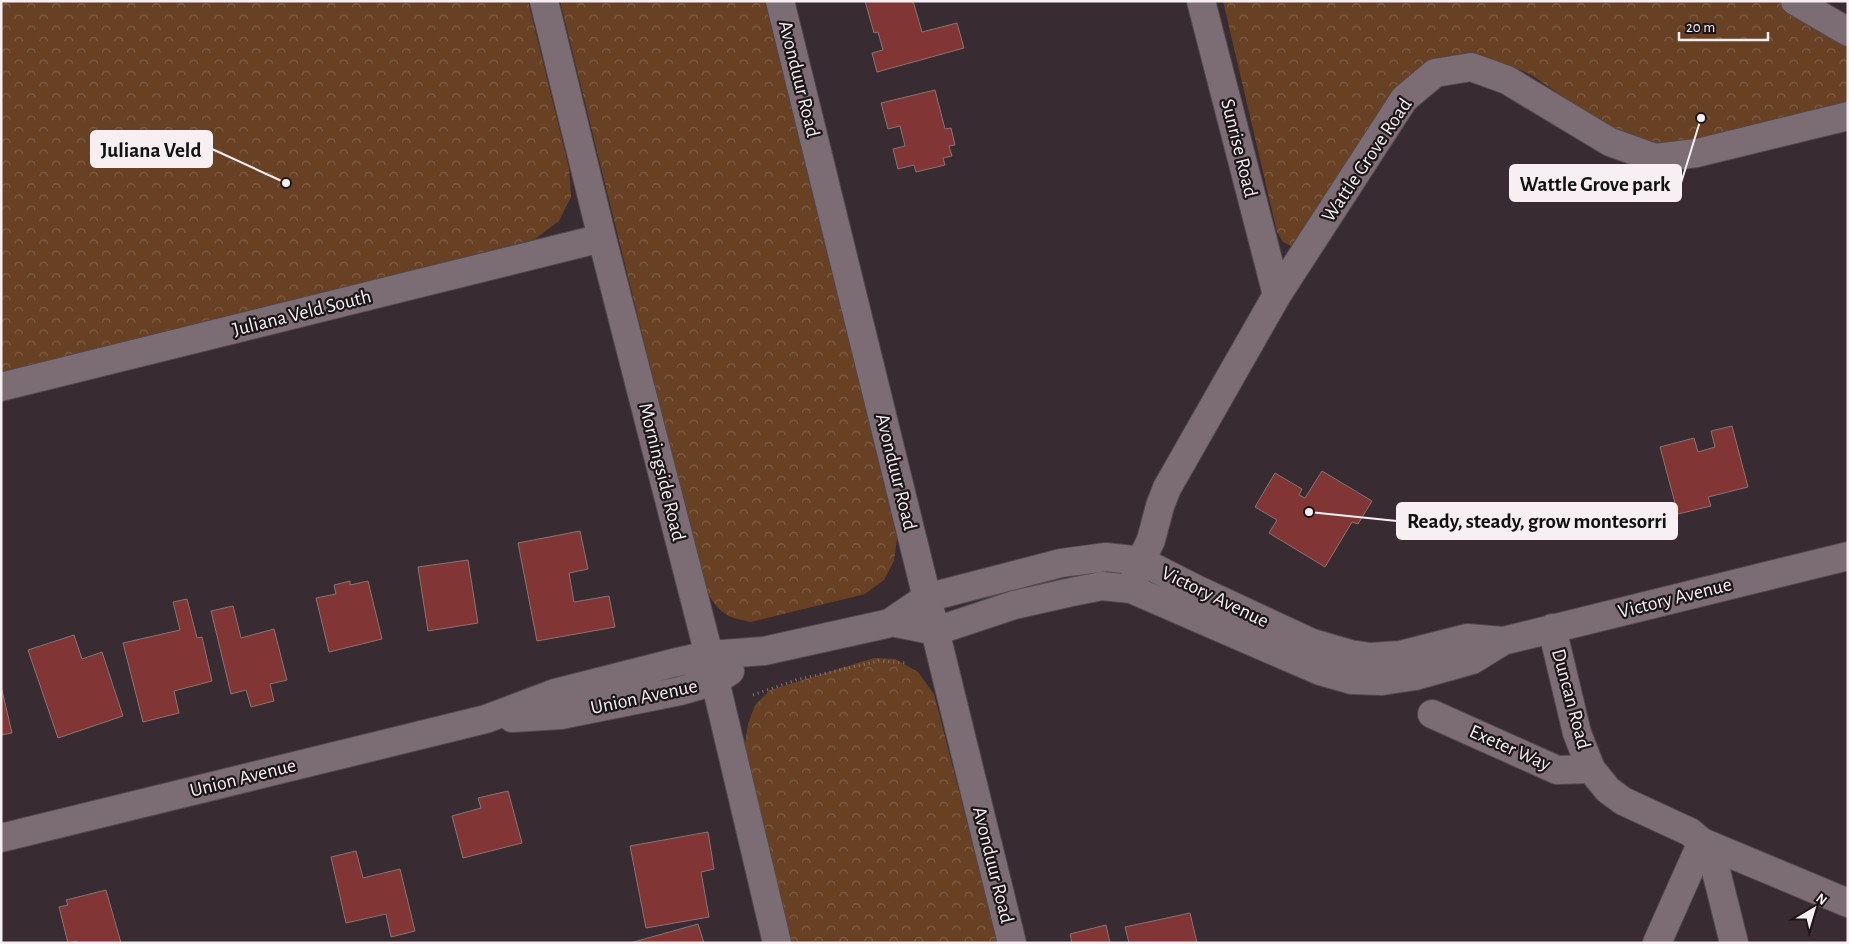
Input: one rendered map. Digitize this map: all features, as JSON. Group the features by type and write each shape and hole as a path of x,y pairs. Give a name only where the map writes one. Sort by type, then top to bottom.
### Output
{"street":[{"name":"Morningside Road","path":"544,1 602,238 715,681 777,943"},
{"name":"Avonduur Road","path":"780,1 1012,943"},
{"name":"Sunrise Road","path":"1201,1 1277,295"},
{"path":"1795,1 1848,32"},
{"name":"Wattle Grove Road","path":"1131,589 1167,488 1277,295 1404,99 1435,73 1471,67 1507,80 1610,142 1655,158 1696,153 1848,116"},
{"name":"Juliana Veld South","path":"1,388 602,238"},
{"name":"Victory Avenue","path":"936,631 1014,605 1067,593 1102,586 1131,589 1320,671 1352,680 1382,682 1415,676 1472,660 1503,641 1848,556"},
{"name":"Victory Avenue","path":"926,598 1062,563 1106,557 1141,561 1196,589 1312,642 1350,654 1371,657 1400,655 1467,638 1503,641"},
{"name":"Union Avenue","path":"1,838 486,720 555,693 708,655 764,651 891,622 926,598"},
{"name":"Union Avenue","path":"891,622 936,631"},
{"name":"Duncan Road","path":"1552,628 1577,733 1591,769 1608,790 1623,801 1690,832 1702,842 1711,857 1716,871 1734,943"},
{"name":"Union Avenue","path":"486,720 561,715 680,691 715,681 764,651"},
{"name":"Exeter Way","path":"1432,714 1557,770 1591,769"},
{"path":"1657,943 1702,842 1848,903"}],"path":[{"path":"754,695 796,680 870,663 892,661 908,664"}],"green space":[{"path":"1,1 528,1 569,168 571,197 559,221 535,239 1,375"},
{"path":"560,1 765,1 897,538 894,561 884,580 865,594 751,622 734,618 723,612 714,603 705,589"},
{"path":"1223,1 1778,1 1848,42 1848,108 1692,143 1661,143 1632,138 1609,128 1530,74 1501,63 1476,58 1452,59 1293,247 1283,242 1277,232"},
{"path":"874,658 895,659 918,672 934,694 998,943 791,943 744,750 748,724 755,705 770,690"}],"building":[{"path":"865,1 913,1 922,32 957,23 964,48 877,72 872,53 883,50 878,32 874,33"},
{"path":"935,90 945,129 951,128 955,145 949,146 952,156 943,158 945,165 916,172 914,165 898,169 893,149 905,146 900,126 888,129 881,103"},
{"path":"1732,426 1748,487 1708,497 1711,506 1678,514 1660,447 1694,438 1698,452 1715,447 1711,431"},
{"path":"1322,471 1372,501 1358,524 1352,522 1325,567 1269,533 1277,520 1255,507 1275,473 1302,489 1299,495 1305,498"},
{"path":"580,531 588,569 569,573 574,602 609,596 615,627 537,641 518,543"},
{"path":"468,560 478,623 428,631 418,567"},
{"path":"350,581 350,585 368,581 382,639 329,652 316,598 336,594 334,585"},
{"path":"187,599 197,638 202,637 212,681 174,691 179,713 143,722 123,643 180,630 173,602"},
{"path":"233,606 241,638 274,629 287,680 270,684 274,701 251,707 246,690 231,694 211,611"},
{"path":"74,635 82,659 102,652 123,716 58,738 28,650"},
{"path":"1,686 12,733 1,735"},
{"path":"508,791 522,843 463,858 452,816 481,808 478,798"},
{"path":"708,832 714,869 701,872 709,917 646,928 630,846"},
{"path":"356,851 363,878 400,869 415,931 391,937 386,914 346,923 331,857"},
{"path":"106,890 121,943 78,943 77,941 68,943 59,907 68,905 66,900"},
{"path":"1190,913 1197,943 1129,943 1125,927"},
{"path":"698,924 704,943 630,943"},
{"path":"1106,925 1110,943 1072,943 1070,934"}],"place":[{"name":"Wattle Grove park","path":"1701,118"},
{"name":"Juliana Veld","path":"286,183"},
{"name":"Ready, steady, grow montesorri","path":"1309,512"}]}
